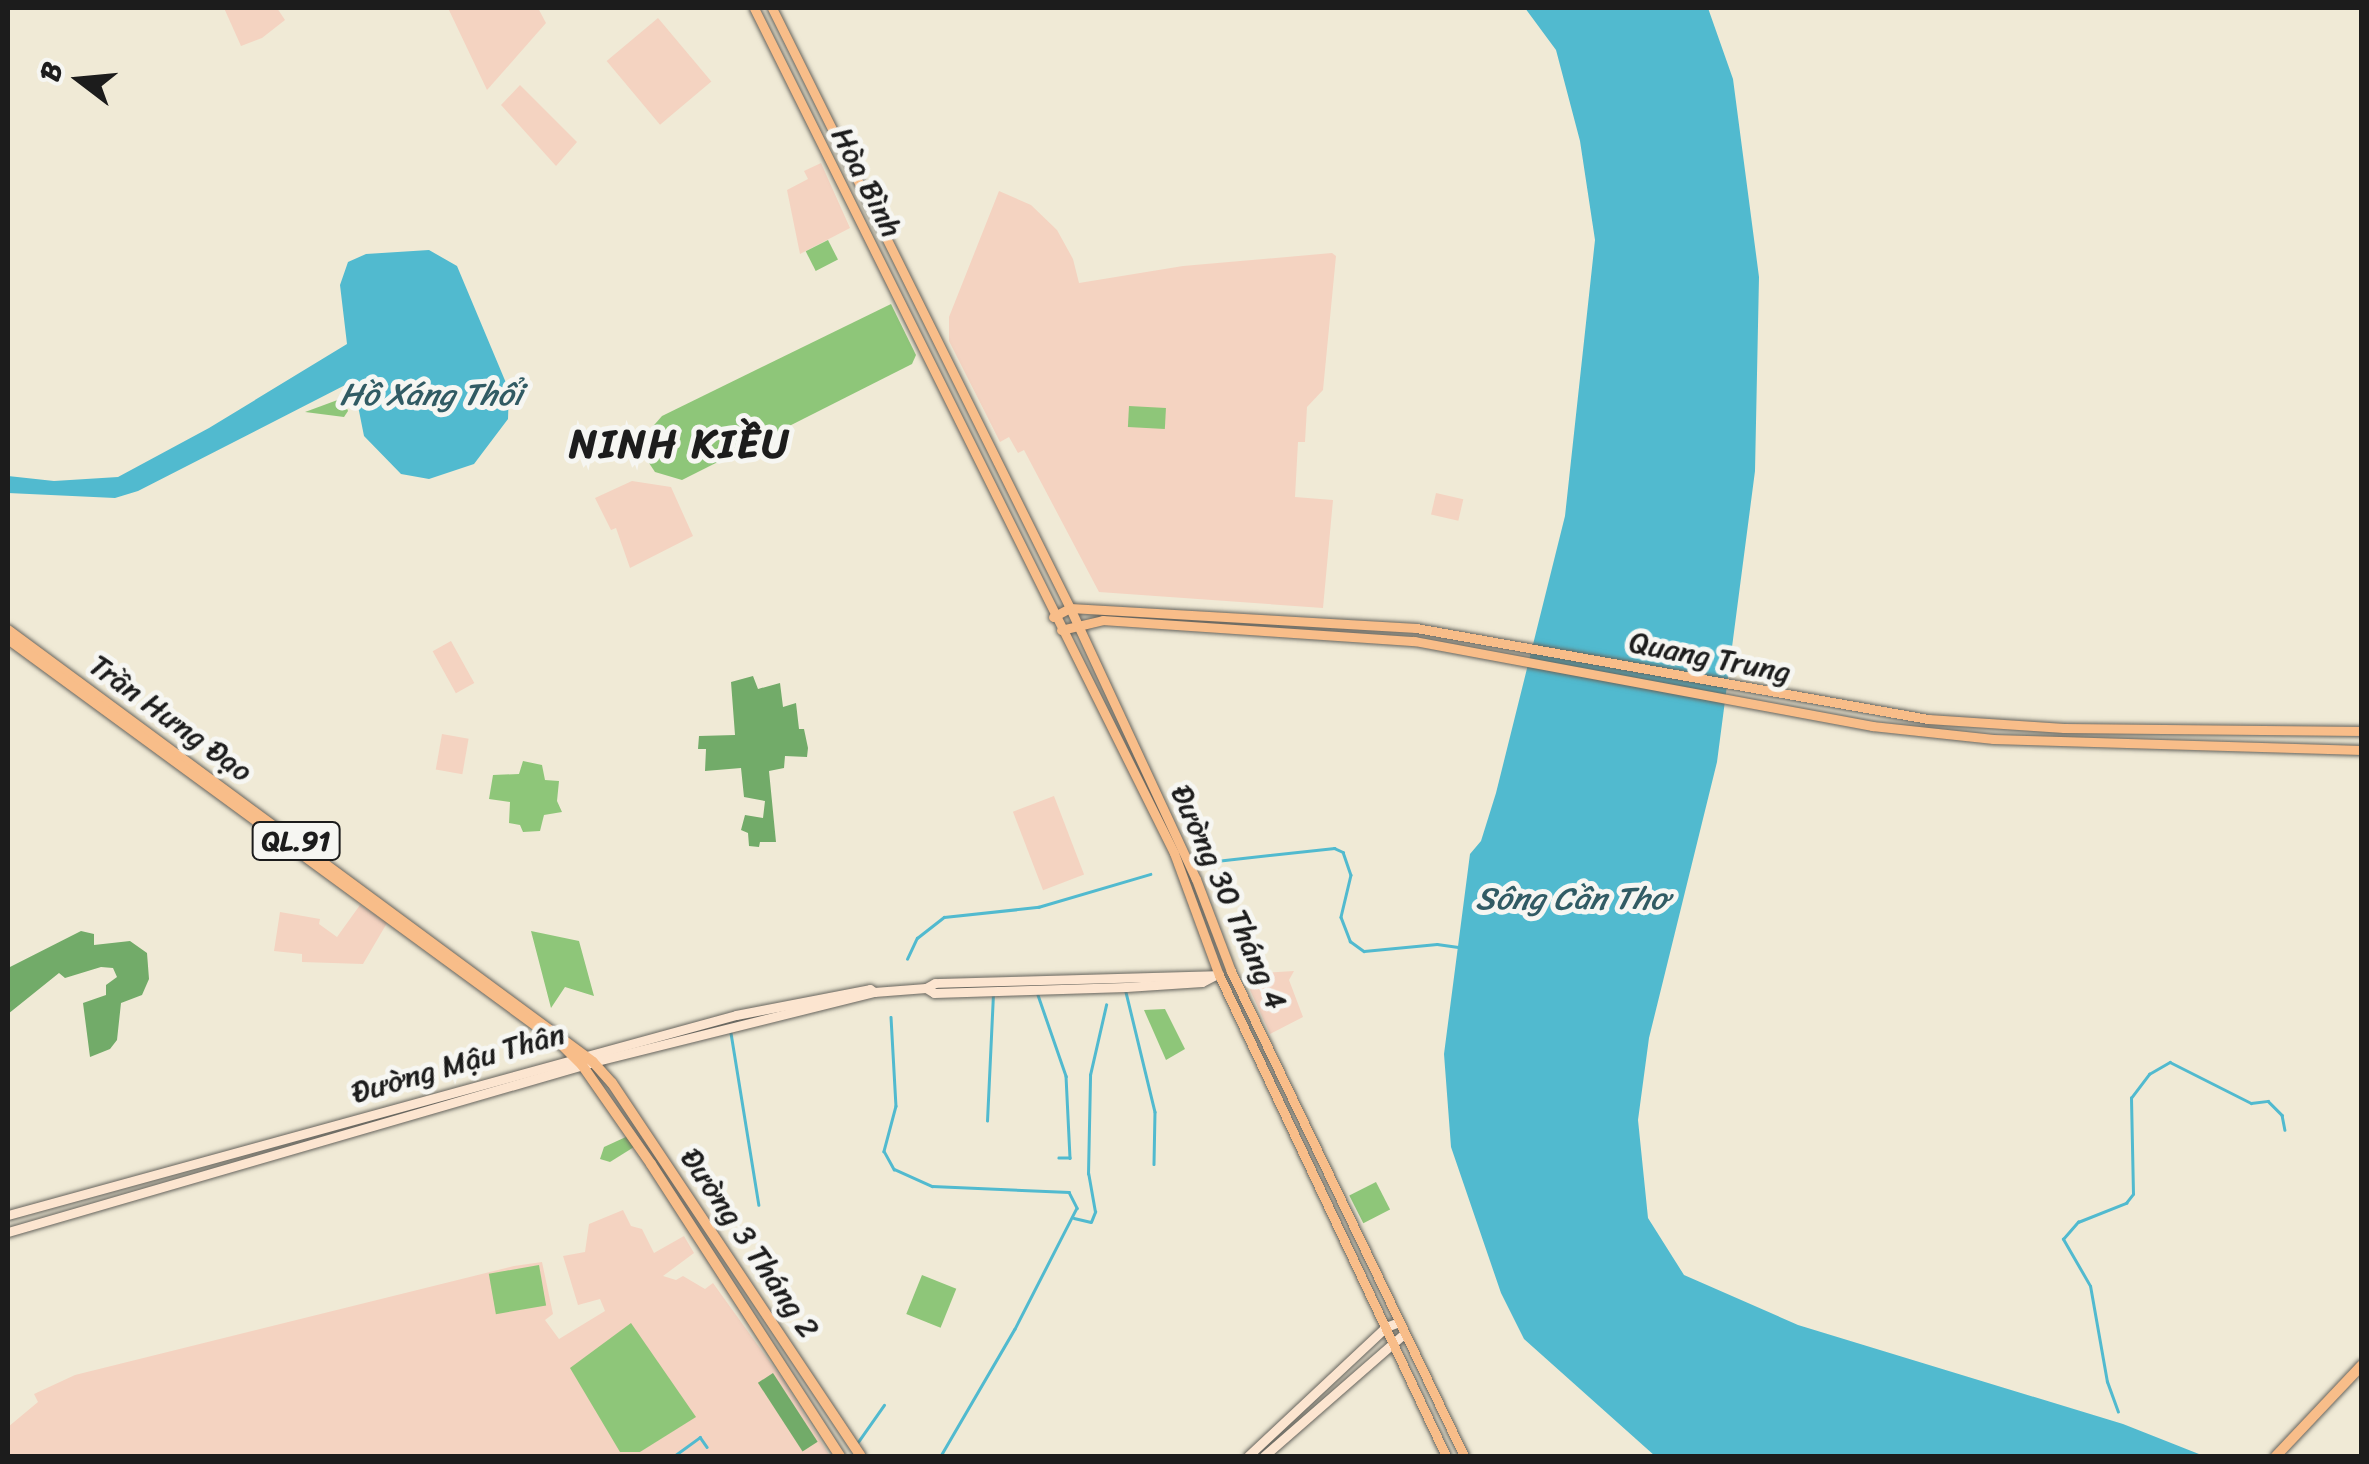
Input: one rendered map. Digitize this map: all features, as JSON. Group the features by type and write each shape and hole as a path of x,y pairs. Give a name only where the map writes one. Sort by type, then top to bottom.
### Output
{"highway":[{"name":"Trần Hưng Đạo","path":"8,630 15,641 583,1059"},
{"name":"Đường 3 Tháng 2","path":"583,1059 612,1082 861,1456"},
{"name":"Đường 3 Tháng 2","path":"583,1059 776,1365 840,1456"},
{"path":"2276,1456 2362,1366"}],"main road":[{"name":"Hòa Bình","path":"754,8 820,148 938,378"},
{"name":"Hòa Bình","path":"772,8 946,358"},
{"path":"809,124 824,116"},
{"path":"820,148 834,138"},
{"path":"896,295 909,284"},
{"path":"910,320 921,308"},
{"path":"920,341 932,330"},
{"path":"932,364 946,358"},
{"name":"Đường 30 Tháng 4","path":"946,358 1070,608 1196,879 1231,971 1464,1456"},
{"name":"Đường 30 Tháng 4","path":"938,378 1053,617 1174,853 1217,974 1446,1456"},
{"path":"974,453 989,443"},
{"path":"1053,617 1070,608"},
{"name":"Quang Trung","path":"1070,608 1439,632 1928,718 2064,728 2362,731"},
{"name":"Quang Trung","path":"1060,630 1103,620 1436,644 1920,732 2064,744 2362,750"},
{"path":"1217,974 1231,971"},
{"name":"Đường Mậu Thân","path":"8,1215 412,1100 735,1020 872,994 926,988 934,993 1152,980 1202,982 1217,974"},
{"name":"Đường Mậu Thân","path":"8,1232 414,1114 583,1059"},
{"path":"412,1100 414,1114"},
{"path":"1248,1456 1386,1328 1399,1322"},
{"path":"1264,1456 1393,1339 1404,1334"},
{"path":"776,1365 793,1351"}],"shaded area":[{"path":"224,8 277,8 285,20 262,38 241,46"},
{"path":"448,8 538,8 546,23 487,90"},
{"path":"658,18 711,82 660,125 607,61"},
{"path":"520,85 577,142 556,166 501,105"},
{"path":"821,163 850,228 800,254 787,190 808,179 804,171"},
{"path":"999,191 1031,205 1057,230 1073,259 1079,283 1183,266 1332,253 1336,256 1323,390 1307,407 1305,442 1298,442 1295,497 1333,500 1323,608 1099,592 1024,450 1018,453 1009,437 1000,442 949,341 949,317"},
{"path":"632,481 671,487 693,536 630,568 616,528 611,530 595,498"},
{"path":"1436,493 1463,499 1458,521 1431,514"},
{"path":"451,641 474,683 456,693 433,651"},
{"path":"442,734 469,739 462,774 436,769"},
{"path":"1054,796 1084,874 1043,890 1013,812"},
{"path":"360,905 387,923 363,964 302,962 302,954 274,951 280,912 320,919 319,924 337,937"},
{"path":"1294,971 1289,980 1303,1017 1270,1034 1250,990 1248,974"},
{"path":"623,1210 631,1226 642,1229 654,1253 684,1236 694,1253 663,1276 676,1280 683,1276 705,1289 713,1283 783,1380 830,1456 8,1456 8,1427 38,1402 34,1394 75,1375 514,1266 542,1262 553,1314 545,1320 559,1339 605,1311 600,1299 578,1305 563,1256 585,1252 589,1224"}],"green space":[{"path":"828,240 838,260 816,271 806,251"},
{"path":"891,304 916,355 912,364 682,480 655,472 647,460 648,432 662,416"},
{"path":"343,398 348,411 344,417 305,412"},
{"path":"1129,406 1166,408 1165,429 1128,427"},
{"path":"753,676 758,689 780,683 783,707 796,703 799,729 804,729 808,748 807,757 785,756 784,768 769,771 776,842 760,842 759,847 749,846 748,833 741,830 745,815 763,818 765,801 744,797 741,768 705,771 706,749 698,749 699,736 735,735 731,682"},
{"path":"523,761 542,765 545,780 559,781 557,801 562,812 544,815 540,831 523,832 520,825 509,823 510,802 489,799 493,775 519,774"},
{"path":"81,931 94,934 94,945 130,941 147,953 149,979 142,995 121,1003 117,1040 110,1049 90,1057 83,1003 106,995 106,985 117,977 113,968 101,967 65,978 59,973 8,1014 8,968"},
{"path":"531,931 579,941 594,996 565,987 551,1008"},
{"path":"1165,1009 1185,1049 1166,1060 1144,1010"},
{"path":"628,1136 634,1147 610,1162 600,1159 604,1147"},
{"path":"1376,1182 1390,1210 1363,1223 1349,1196"},
{"path":"539,1265 546,1305 496,1314 489,1274"},
{"path":"922,1275 956,1289 941,1328 906,1314"},
{"path":"631,1323 696,1417 640,1452 620,1452 570,1368"},
{"path":"773,1373 818,1442 803,1452 758,1383"}],"water":[{"name":"Sông Cần Thơ","path":"1525,8 1708,8 1733,79 1759,277 1755,471 1717,762 1649,1038 1638,1120 1648,1218 1684,1275 1798,1325 2123,1424 2204,1456 1655,1456 1524,1339 1501,1293 1451,1147 1444,1054 1470,854 1481,841 1496,793 1565,516 1595,240 1580,141 1556,50"},
{"name":"Hồ Xáng Thổi","path":"429,250 457,266 509,390 508,419 474,464 429,479 401,474 364,436 353,381 138,491 115,498 8,493 8,476 54,481 118,477 209,428 347,344 340,285 348,262 366,254"}],"waterway":[{"path":"1216,861 1334,848 1343,852 1351,875 1341,917 1350,941 1364,951 1437,944 1458,947"},
{"path":"907,959 917,938 944,917 1038,907 1150,874"},
{"path":"1126,992 1155,1112 1154,1164"},
{"path":"987,1121 993,993"},
{"path":"1038,995 1066,1076 1070,1158 1059,1158"},
{"path":"1074,1218 1091,1222 1095,1212 1088,1174 1090,1075 1106,1005"},
{"path":"891,1017 896,1106 884,1151 894,1169 932,1186 1069,1192 1077,1208 1015,1329 941,1456"},
{"path":"731,1033 759,1205"},
{"path":"2118,1412 2107,1382 2090,1286 2063,1239 2078,1222 2126,1203 2133,1194 2131,1098 2149,1074 2170,1062 2251,1103 2268,1101 2282,1115 2285,1130"},
{"path":"858,1442 884,1405"},
{"path":"674,1456 700,1437 707,1447"}],"district":[{"name":"NINH KIỀU","path":"680,444"}]}
